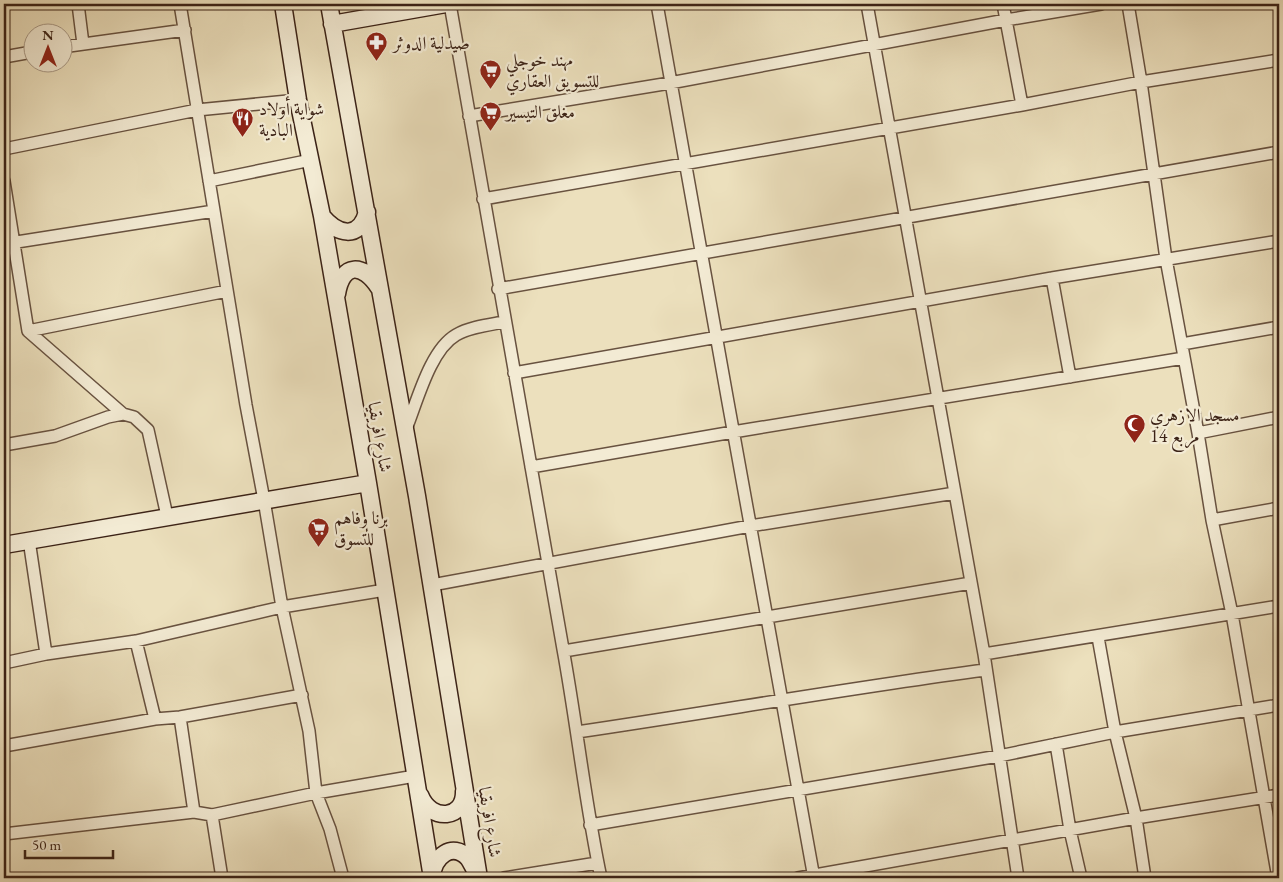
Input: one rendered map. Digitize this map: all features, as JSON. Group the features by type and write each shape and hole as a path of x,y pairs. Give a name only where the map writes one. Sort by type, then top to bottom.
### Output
{"street":[{"path":"78,4 83,44"},
{"path":"180,4 246,405 282,606 309,731 316,794 330,829 343,878"},
{"name":"شارع افريقيا","path":"283,4 298,100 322,216 368,483 432,878"},
{"name":"شارع افريقيا","path":"329,4 406,431 478,877"},
{"path":"332,24 446,4"},
{"path":"450,4 498,289 564,650 590,825 601,878"},
{"path":"656,4 814,877"},
{"path":"867,4 984,654 1018,878"},
{"path":"1003,4 1022,105"},
{"path":"469,116 670,83 1006,20 1102,4"},
{"path":"1128,4 1166,259 1212,520 1232,614 1278,878"},
{"path":"72,46 184,30"},
{"path":"4,57 22,54"},
{"path":"483,199 1022,105 1141,82 1279,60"},
{"path":"4,149 196,110 298,100"},
{"path":"498,289 1279,152"},
{"path":"209,181 311,160"},
{"path":"4,181 9,243 28,331 123,414 134,417 148,430 167,516"},
{"path":"9,243 214,211"},
{"path":"322,216 339,231 348,232 360,226 365,219 366,212"},
{"path":"514,373 1052,278 1279,241"},
{"path":"336,299 340,280 349,271 355,270 370,275 380,290"},
{"path":"1052,278 1070,376"},
{"path":"28,331 227,291"},
{"path":"406,431 430,367 445,343 465,331 504,322"},
{"path":"1182,344 1279,327"},
{"path":"531,467 1184,358"},
{"path":"4,444 55,436 108,417 123,414"},
{"path":"1198,433 1279,417"},
{"path":"4,544 368,483"},
{"path":"432,585 750,526 955,493"},
{"path":"1212,520 1279,508"},
{"path":"29,540 46,654"},
{"path":"564,650 971,583"},
{"path":"4,663 46,654 136,641 282,606 385,590"},
{"path":"984,654 1098,637 1279,606"},
{"path":"1098,637 1115,732 1136,818 1145,878"},
{"path":"136,641 155,719"},
{"path":"577,732 783,701 885,683 985,670"},
{"path":"4,746 302,695"},
{"path":"590,825 999,756 1115,732 1279,705"},
{"path":"180,717 194,812"},
{"path":"1056,744 1070,830 1081,878"},
{"path":"4,834 194,812 212,815 316,794 417,783 427,808 439,814 446,814 458,808 462,802 464,788"},
{"path":"798,878 814,877 1136,818 1279,795"},
{"path":"212,815 222,878"},
{"path":"432,878 435,862 444,854 450,852 463,854 468,858 478,877"},
{"path":"504,878 598,863"}],"place":[{"name":"صيدلية الدوثر","path":"377,62"},
{"name":"مهند خوجلي للتسويق العقاري","path":"490,89"},
{"name":"مغلق التيسير","path":"490,131"},
{"name":"شواية أولاد البادية","path":"243,138"},
{"name":"مسجد الازهري مربع 14","path":"1134,444"},
{"name":"برنا وفاهم للتسوق","path":"318,547"}]}
